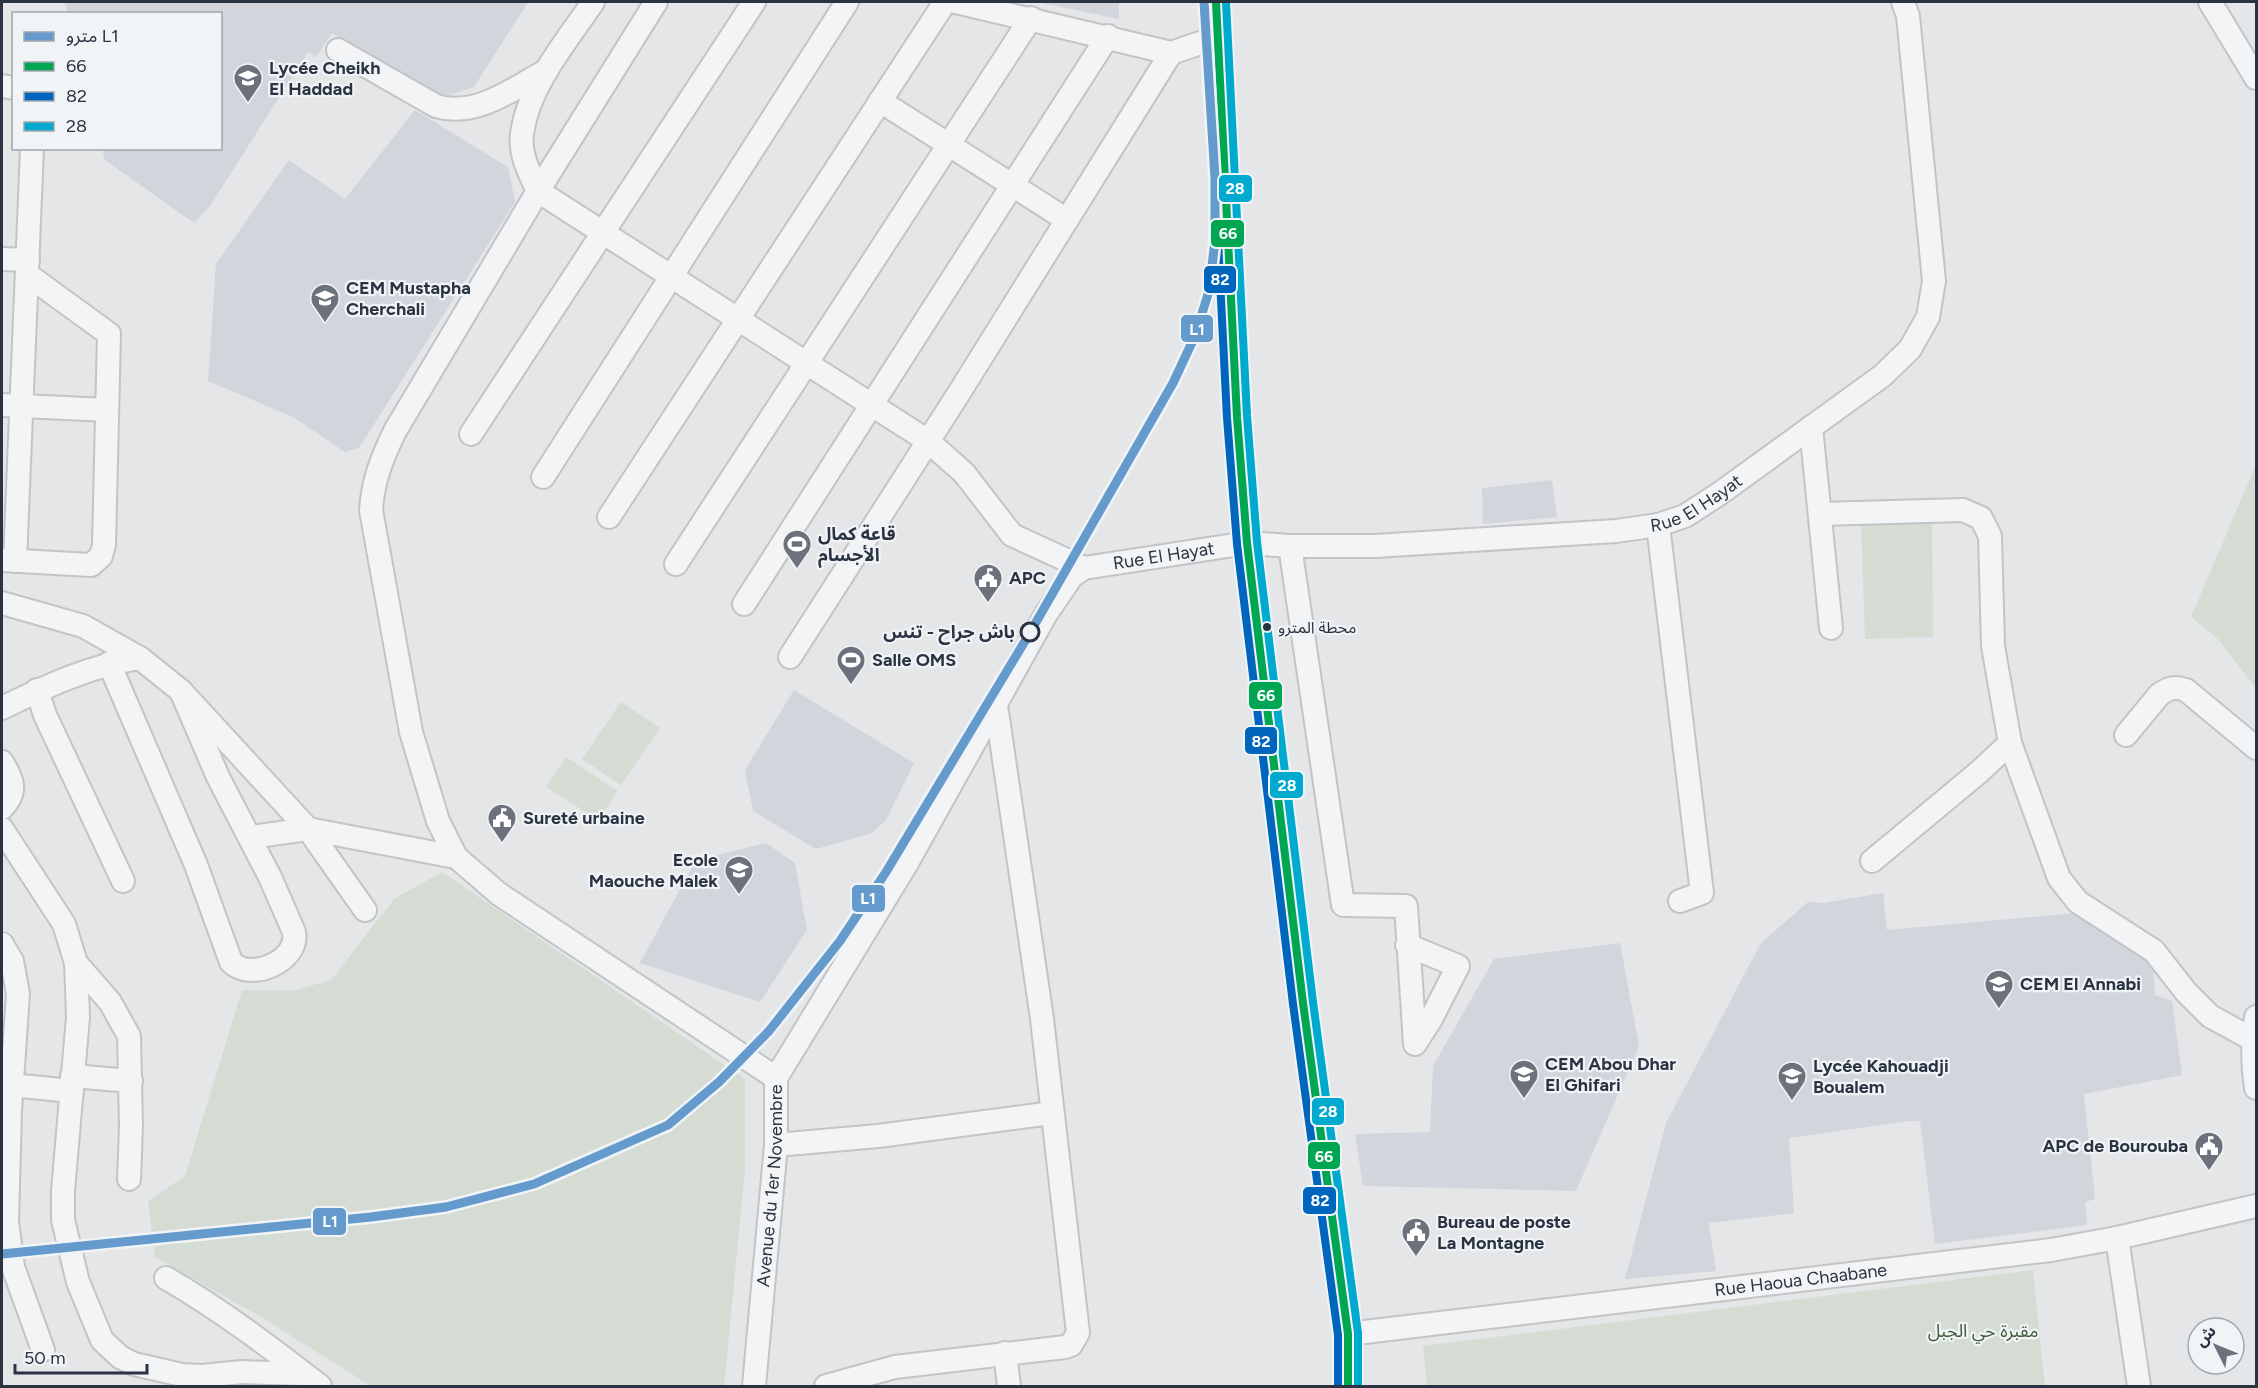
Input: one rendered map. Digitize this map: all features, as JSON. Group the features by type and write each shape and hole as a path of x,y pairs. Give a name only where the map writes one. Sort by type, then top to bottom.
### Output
{"main road":[{"path":"1216,2 1237,417 1247,543 1303,1003 1348,1334 1348,1386"}],"street":[{"path":"593,2 548,70 528,109 521,136 526,165 538,191 928,441 964,473 1012,535 1084,568"},
{"path":"656,2 538,191 395,432 380,463 372,488 371,510 375,543 411,732 438,821 456,857 499,894 776,1078"},
{"path":"471,434 754,2"},
{"path":"543,477 847,2"},
{"path":"609,517 736,319 945,2"},
{"path":"956,2 1108,36 1171,53 1218,37"},
{"name":"Rue El Hayat","path":"1084,568 1247,543 1290,546 1375,546 1616,531 1658,525 1685,516 1882,376 1910,350 1928,317 1934,281 1921,128 1908,16 1903,2"},
{"path":"2210,2 2256,78"},
{"path":"676,564 1031,18"},
{"path":"744,604 1108,36"},
{"path":"338,50 436,106 452,111 472,108 548,70"},
{"path":"790,657 1171,53"},
{"path":"880,101 1067,220"},
{"path":"2,259 28,267 109,334 104,545 101,556 91,565 8,561 12,405 28,267 32,150"},
{"path":"12,405 107,410"},
{"path":"1811,427 1831,628"},
{"path":"1820,514 1963,510 1981,518 1990,536 1993,646 2010,743 2059,878 2071,896 2147,946 2210,1016 2254,1028 2252,1066 2256,1088"},
{"path":"1658,525 1702,893 1680,901"},
{"path":"1290,546 1343,905 1406,906 1407,945"},
{"name":"Avenue du 1er Novembre","path":"754,1386 776,1145 776,1078 907,862 1061,589 1072,576 1084,568"},
{"path":"2,603 83,626 140,658 181,691 308,829 365,909"},
{"path":"2,708 81,671 140,658"},
{"path":"109,663 196,865 231,962 240,968 250,970 270,965 286,956 295,940 291,923 251,837 219,777 181,691"},
{"path":"2126,735 2159,695 2172,688 2179,688 2186,690 2256,747"},
{"path":"37,690 45,715 123,881"},
{"path":"826,1386 887,1369 1065,1347 1071,1345 1078,1333 1040,1008 996,705"},
{"path":"1872,861 1979,772 2010,743"},
{"path":"2,762 13,782 14,790 2,808"},
{"path":"2,829 64,924 76,963 78,1017 63,1191 63,1220 78,1282 102,1340 120,1357 134,1364 182,1375 202,1376 242,1371 312,1380"},
{"path":"251,837 308,829 456,857"},
{"path":"2,944 12,961 18,994 11,1085 6,1110 7,1268 43,1350"},
{"path":"76,963 110,1002 122,1021 131,1049 129,1179"},
{"path":"11,1085 131,1081"},
{"path":"776,1145 878,1136 1052,1113"},
{"name":"Rue Haoua Chaabane","path":"1348,1334 2051,1250 2117,1238 2254,1205"},
{"path":"2117,1238 2139,1386"},
{"path":"166,1278 223,1312 312,1380"},
{"path":"1005,1353 1009,1386"}],"shaded area":[{"path":"65,2 528,2 474,87 440,98 332,33 316,57 308,52 210,206 194,223 105,160 102,150 222,150 222,12 68,12"},
{"path":"1037,2 1119,2 1119,19"},
{"name":"CEM Mustapha Cherchali","path":"415,110 508,167 515,202 359,448 345,452 293,417 208,381 216,264 289,160 345,199"},
{"path":"1552,480 1557,517 1483,524 1482,488"},
{"path":"794,690 914,763 886,820 872,833 816,849 753,811 745,770"},
{"name":"Ecole Maouche Malek","path":"766,843 795,863 807,930 760,1002 640,963 696,860"},
{"path":"1883,893 1887,930 2087,912 2152,956 2155,995 2172,1001 2182,1075 2084,1094 2095,1199 2085,1202 2087,1225 1935,1244 1920,1121 1909,1121 1789,1138 1794,1213 1709,1223 1716,1271 1625,1279 1666,1123 1761,943 1808,902 1824,903"},
{"name":"CEM Abou Dhar El Ghifari","path":"1620,943 1639,1046 1576,1191 1363,1186 1355,1134 1430,1132 1433,1066 1494,959"}],"green space":[{"path":"2256,465 2256,688 2217,638 2191,617"},
{"path":"1932,515 1933,637 1865,639 1861,519"},
{"path":"621,702 660,728 621,785 582,759"},
{"path":"566,757 618,791 598,820 546,787"},
{"path":"442,872 745,1079 745,1171 724,1386 371,1386 261,1317 155,1257 148,1201 185,1176 242,990 292,991 331,980 394,899"},
{"name":"مقبرة حي الجبل","path":"2033,1270 2045,1386 1427,1386 1423,1346"}],"metro line":[{"name":"L1","path":"2,1254 371,1217 446,1207 534,1184 668,1125 719,1082 769,1031 840,941 886,872 1031,631 1173,383 1195,336 1209,291 1215,241 1215,178 1204,2"}],"transit line":[{"name":"66","path":"1216,2 1237,417 1247,543 1303,1003 1348,1334 1348,1386"},
{"name":"28","path":"1226,2 1247,416 1257,542 1313,1002 1358,1333 1358,1386"},
{"name":"82","path":"1206,3 1227,418 1237,544 1293,1004 1338,1335 1338,1386"}],"place":[{"name":"Lycée Cheikh El Haddad","path":"248,104"},
{"name":"CEM Mustapha Cherchali","path":"325,324"},
{"name":"قاعة كمال الأجسام","path":"797,570"},
{"name":"APC","path":"988,604"},
{"name":"محطة المترو","path":"1267,627"},
{"name":"باش جراح - تنس","path":"1030,632"},
{"name":"Salle OMS","path":"851,686"},
{"name":"Sureté urbaine","path":"502,844"},
{"name":"Ecole Maouche Malek","path":"739,896"},
{"name":"CEM El Annabi","path":"1999,1010"},
{"name":"CEM Abou Dhar El Ghifari","path":"1524,1100"},
{"name":"Lycée Kahouadji Boualem","path":"1792,1102"},
{"name":"APC de Bourouba","path":"2209,1172"},
{"name":"Bureau de poste La Montagne","path":"1416,1258"}]}
